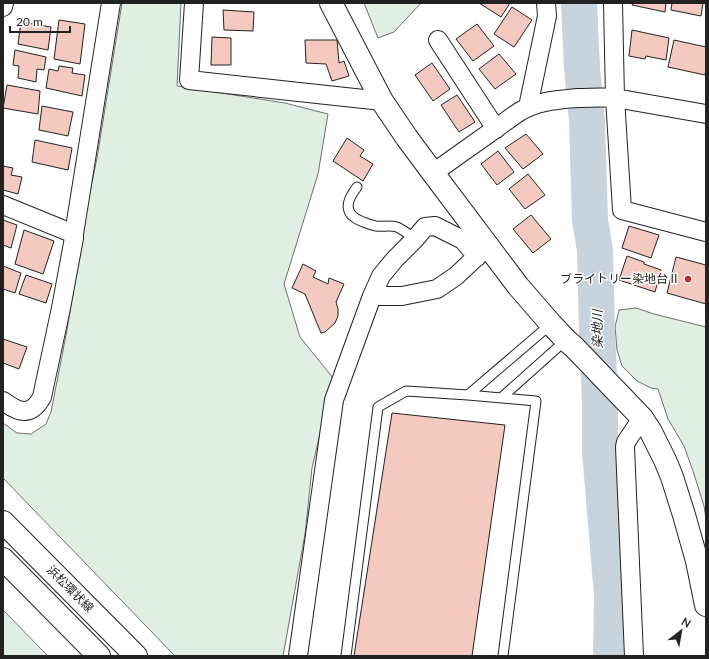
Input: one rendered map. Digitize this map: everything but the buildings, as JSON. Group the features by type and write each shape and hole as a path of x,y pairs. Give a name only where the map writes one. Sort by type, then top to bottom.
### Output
{"street":[{"path":"3,7 4,3"},
{"path":"3,401 25,411 32,410 42,397 74,238 111,3"},
{"path":"194,3 189,80 382,101"},
{"path":"331,3 382,101 433,173 482,252"},
{"path":"528,107 547,16 546,3"},
{"path":"612,3 608,98 622,210 706,232"},
{"path":"438,40 496,129"},
{"path":"433,173 528,107 539,103 554,100 608,98 706,114"},
{"path":"3,205 74,234"},
{"path":"298,656 334,400 372,296 381,276 425,227 434,226 463,240 482,252 518,286 551,324 642,418 651,432 672,477 697,561 706,605"},
{"path":"372,296 402,296 437,289 456,276 482,252"},
{"path":"634,656 625,447 626,442 642,418"},
{"name":"浜松環状線","path":"3,522 136,656"},
{"path":"3,559 99,656"}],"lane":[{"path":"357,187 352,194 348,205 349,213 354,218 367,224 397,227 415,239"},
{"path":"468,395 551,324"},
{"path":"501,398 570,344"},
{"path":"346,656 378,407 406,391 536,401 503,656"}],"green space":[{"path":"122,3 181,3 177,86 285,103 328,114 318,174 284,284 300,337 333,378 312,468 305,534 283,656 175,656 3,478 3,423 17,433 31,434 46,424 51,412 97,158"},
{"path":"364,3 421,3 394,32 378,38"},
{"path":"636,308 706,327 706,519 704,506 684,446 668,419 658,389 651,388 637,381 622,366 617,350 615,327 619,310"},
{"path":"3,610 48,656 3,656"}],"waterway":[{"name":"染地川","path":"579,3 582,68 587,121 590,220 595,250 600,451 612,595 611,656"}],"place":[{"name":"ブライトリー染地台Ⅱ","path":"688,279"}]}
